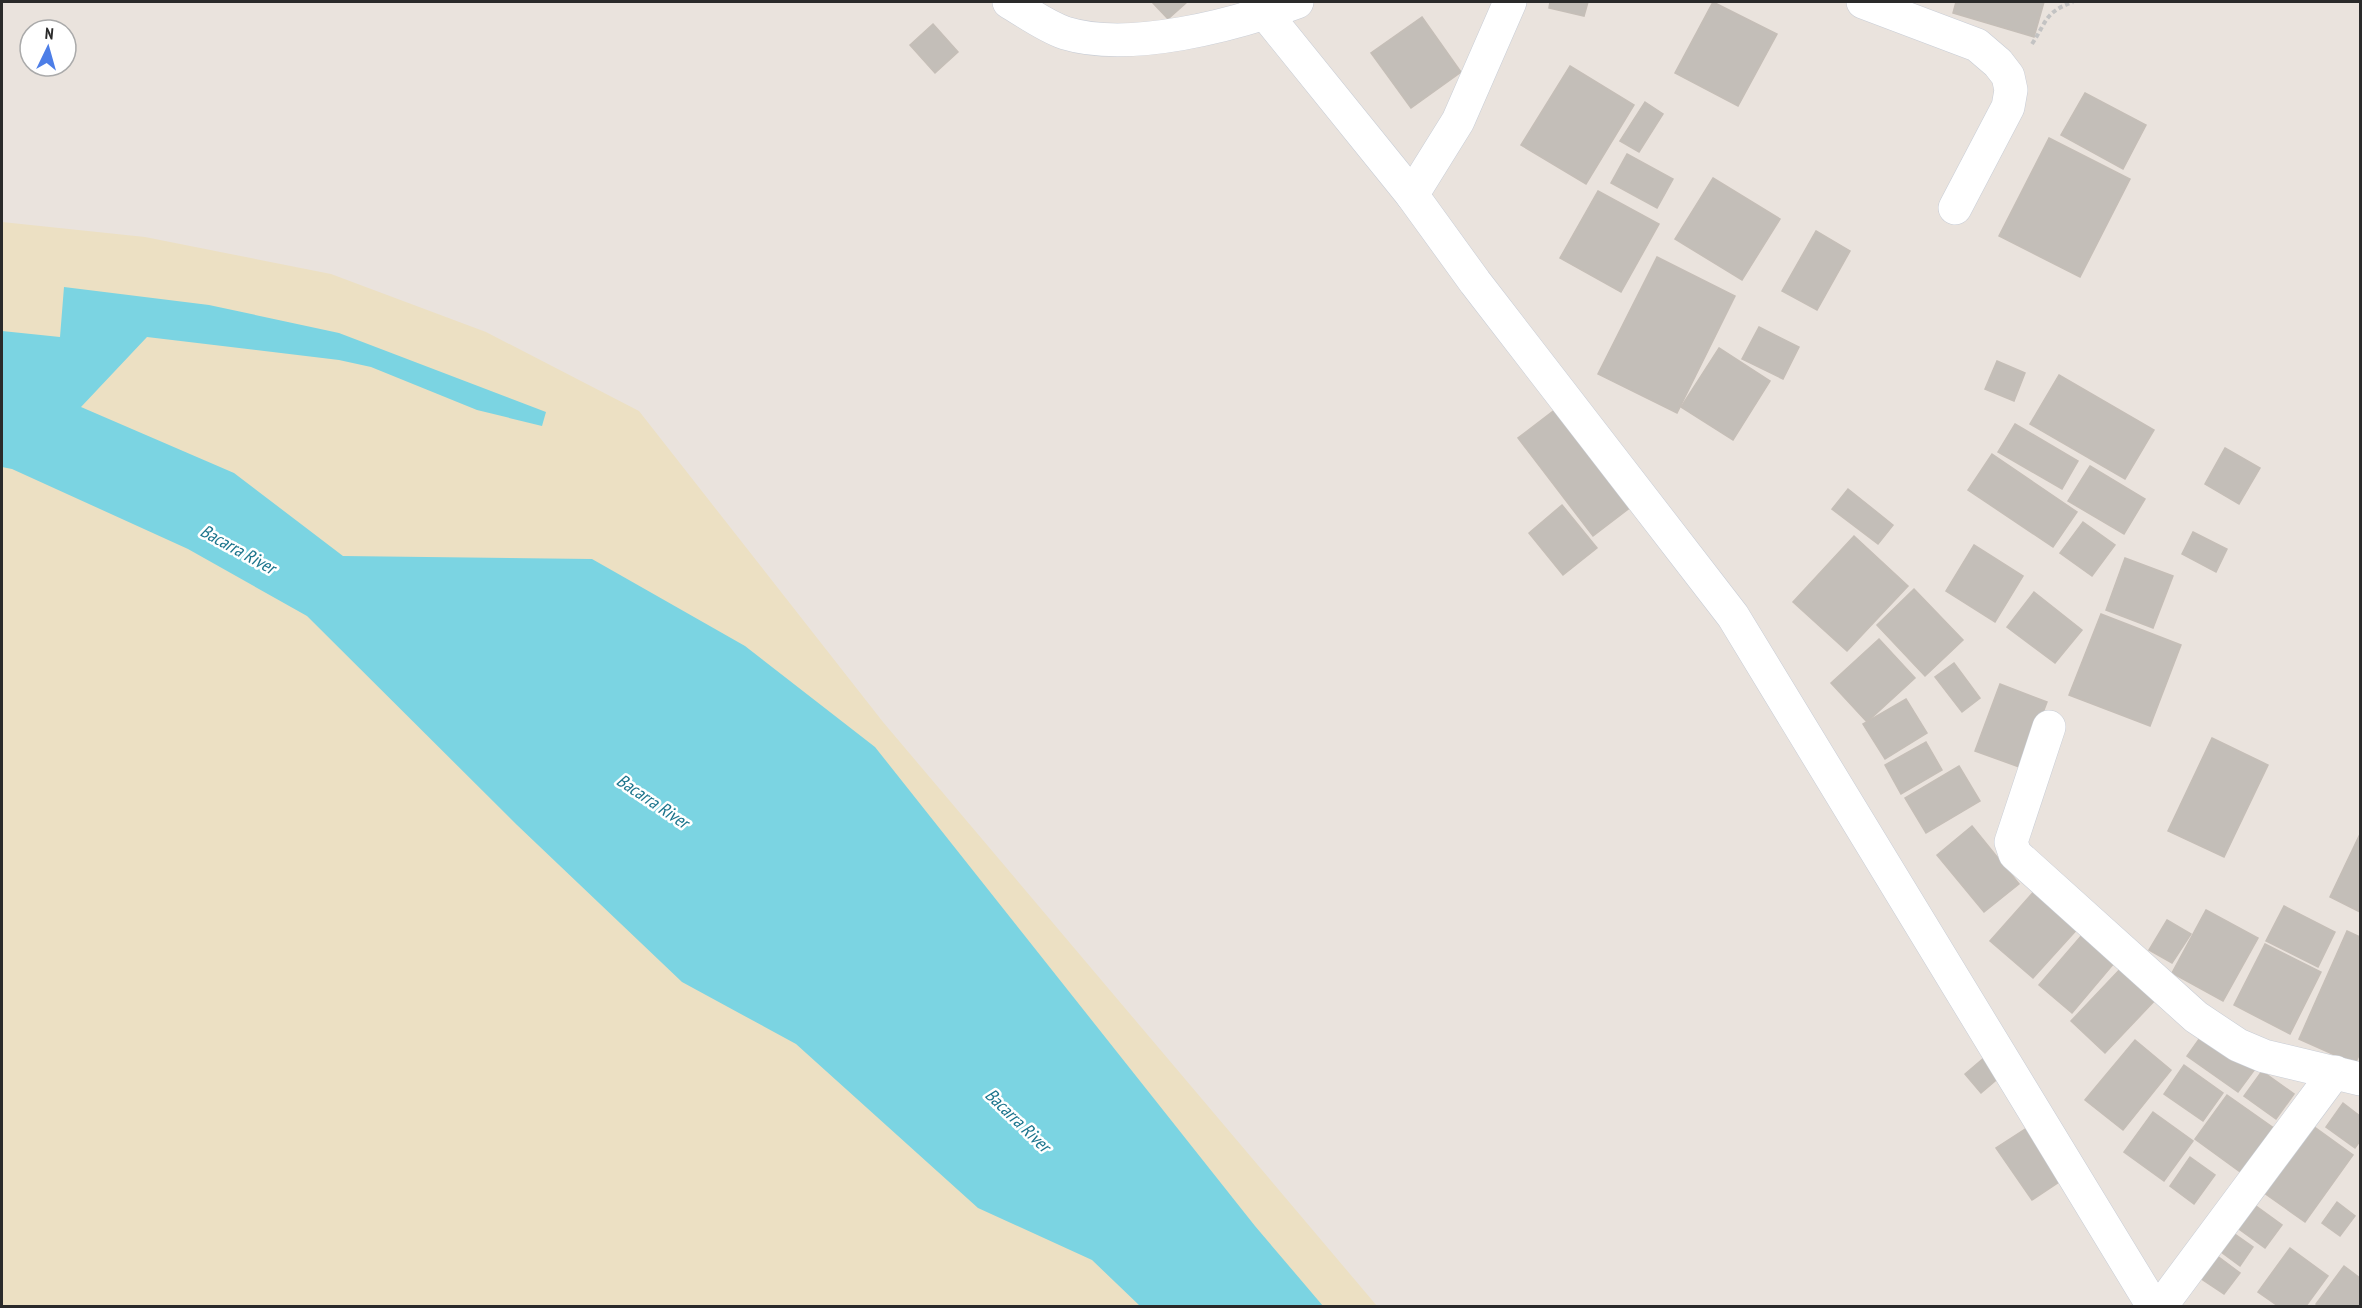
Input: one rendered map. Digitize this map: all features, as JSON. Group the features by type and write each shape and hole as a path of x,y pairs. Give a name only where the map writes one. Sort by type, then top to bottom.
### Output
{"street":[{"path":"1009,2 1062,32 1112,41 1182,33 1261,8 1297,2"},
{"path":"1412,195 1458,121 1510,2"},
{"path":"1863,2 1977,45 1998,63 2008,76 2011,90 2008,107 1955,208"},
{"path":"1261,8 1412,195 1475,282 1733,616 2153,1306"},
{"path":"2049,727 2011,842 2015,854 2196,1017 2238,1045 2264,1056 2348,1075 2161,1306"}],"path":[{"path":"2008,76 2049,15 2054,10 2073,2"}],"sand":[{"path":"2,222 145,237 331,274 486,332 639,411 883,722 1377,1306 2,1306"}],"water":[{"name":"Bacarra River","path":"64,287 209,305 339,333 546,412 542,426 477,410 371,367 339,360 147,337 81,407 234,473 343,556 592,559 745,646 875,747 1255,1226 1323,1306 1140,1306 1092,1260 978,1208 796,1044 682,982 517,825 307,616 188,549 12,469 2,467 2,331 60,337"}],"building":[{"path":"1152,2 1187,2 1168,19"},
{"path":"1550,2 1588,2 1584,16 1549,8"},
{"path":"1713,2 1777,34 1738,106 1675,73"},
{"path":"1956,2 2044,2 2034,37 1953,13"},
{"path":"1422,17 1461,72 1411,108 1371,53"},
{"path":"933,24 958,52 935,73 910,45"},
{"path":"1570,66 1634,105 1586,184 1521,145"},
{"path":"2085,93 2146,125 2123,169 2061,135"},
{"path":"1645,102 1663,114 1639,152 1620,141"},
{"path":"2049,138 2130,179 2080,277 1999,236"},
{"path":"1627,154 1673,179 1657,208 1611,183"},
{"path":"1713,178 1780,219 1742,280 1675,239"},
{"path":"1598,191 1659,224 1621,292 1560,258"},
{"path":"1816,231 1850,251 1817,310 1782,291"},
{"path":"1657,257 1735,296 1677,413 1598,374"},
{"path":"1759,327 1799,347 1783,379 1742,359"},
{"path":"1719,348 1770,381 1733,440 1681,407"},
{"path":"1997,361 2025,373 2014,401 1985,389"},
{"path":"2059,375 2154,430 2125,479 2030,424"},
{"path":"1565,402 1640,500 1593,536 1518,438"},
{"path":"2015,424 2078,461 2062,489 1998,452"},
{"path":"2225,448 2260,468 2239,504 2205,484"},
{"path":"1992,454 2077,512 2053,547 1968,490"},
{"path":"2090,466 2145,499 2124,534 2068,501"},
{"path":"1848,489 1893,525 1878,544 1832,509"},
{"path":"1562,505 1597,548 1563,575 1529,533"},
{"path":"2083,522 2115,545 2092,576 2060,553"},
{"path":"2193,532 2227,549 2216,572 2182,554"},
{"path":"1854,536 1908,586 1847,651 1793,602"},
{"path":"1974,545 2023,576 1995,622 1946,591"},
{"path":"2125,558 2173,576 2153,628 2106,610"},
{"path":"1914,589 1963,640 1925,676 1877,625"},
{"path":"2034,592 2082,630 2055,663 2007,627"},
{"path":"2101,614 2181,645 2150,726 2069,695"},
{"path":"1879,639 1915,678 1867,722 1831,683"},
{"path":"1954,663 1980,698 1962,712 1935,677"},
{"path":"2000,684 2047,702 2022,768 1975,751"},
{"path":"1906,699 1927,733 1885,759 1863,724"},
{"path":"2212,738 2268,765 2224,857 2168,831"},
{"path":"1926,742 1942,770 1901,794 1885,765"},
{"path":"1959,766 1980,801 1926,833 1905,798"},
{"path":"1972,826 2019,884 1984,912 1937,855"},
{"path":"2360,834 2360,912 2330,897"},
{"path":"2037,888 2080,926 2033,978 1990,941"},
{"path":"2284,906 2335,932 2318,967 2266,941"},
{"path":"2206,910 2258,938 2223,1001 2172,973"},
{"path":"2167,920 2191,934 2172,963 2149,950"},
{"path":"2088,928 2120,956 2072,1013 2039,985"},
{"path":"2347,931 2360,937 2360,1053 2355,1064 2299,1039"},
{"path":"2265,944 2321,972 2290,1034 2234,1005"},
{"path":"2124,965 2158,997 2105,1053 2071,1021"},
{"path":"2207,1028 2258,1065 2238,1092 2187,1056"},
{"path":"2135,1040 2171,1070 2123,1130 2085,1100"},
{"path":"1992,1051 2008,1070 1981,1093 1965,1074"},
{"path":"2184,1065 2223,1093 2203,1121 2164,1094"},
{"path":"2262,1071 2294,1094 2276,1119 2244,1096"},
{"path":"2227,1095 2275,1129 2243,1174 2195,1139"},
{"path":"2343,1103 2360,1116 2360,1141 2355,1148 2326,1127"},
{"path":"2153,1112 2193,1141 2164,1181 2124,1152"},
{"path":"2302,1118 2353,1155 2305,1222 2253,1185"},
{"path":"2033,1124 2068,1176 2032,1200 1996,1148"},
{"path":"2190,1157 2215,1175 2194,1204 2170,1186"},
{"path":"2245,1198 2282,1225 2265,1248 2228,1221"},
{"path":"2337,1202 2355,1216 2340,1236 2322,1223"},
{"path":"2222,1225 2253,1247 2240,1266 2209,1243"},
{"path":"2290,1248 2328,1276 2306,1306 2278,1306 2258,1292"},
{"path":"2208,1249 2240,1273 2224,1294 2191,1272"},
{"path":"2344,1266 2360,1278 2360,1306 2319,1306 2316,1304"}]}
